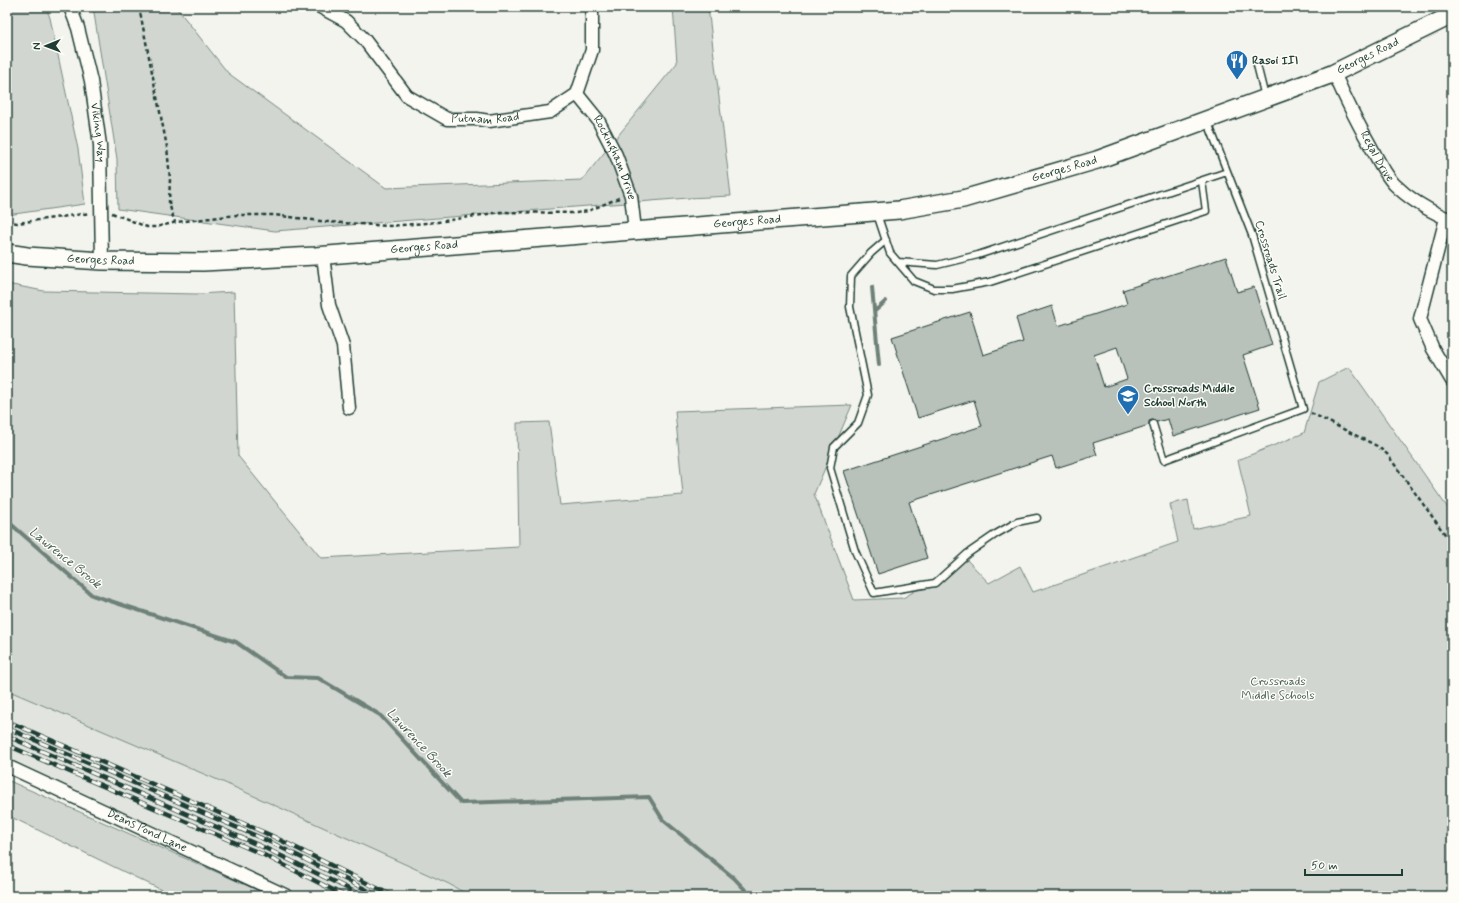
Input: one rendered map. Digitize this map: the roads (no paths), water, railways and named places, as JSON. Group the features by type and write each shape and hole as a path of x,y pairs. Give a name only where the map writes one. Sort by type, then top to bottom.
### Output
{"street":[{"name":"Viking Way","path":"70,7 78,28 91,81 100,145 102,262"},
{"name":"Putnam Road","path":"320,7 346,21 360,34 408,96 448,119 489,121 550,112 576,94"},
{"path":"576,94 592,50 592,11 590,7"},
{"name":"Georges Road","path":"7,253 102,262 203,262 323,255 899,210 963,199 1096,160 1334,73 1452,14"},
{"name":"Regal Drive","path":"1334,73 1360,128 1380,165 1394,184 1434,213 1449,218 1420,319 1434,349 1452,381"},
{"name":"Rockingham Drive","path":"576,94 598,120 616,156 631,196 635,230"},
{"path":"323,255 330,304 343,346 350,408"},
{"name":"Deans Pond Lane","path":"7,766 287,896"}],"lane":[{"path":"1257,65 1265,99"},
{"name":"Crossroads Trail","path":"1153,424 1164,460 1303,409 1252,235 1207,120"},
{"path":"898,262 937,265 978,255 1227,172"},
{"path":"877,212 890,253 914,281 934,289 952,289 990,282 1206,211 1202,181"},
{"path":"886,240 871,253 851,276 850,307 868,395 858,423 834,446 830,468 855,551 874,593 935,583 967,554 996,534 1017,522 1037,518"}],"waterway":[{"path":"872,287 879,365"},
{"path":"875,311 886,301"},
{"name":"Lawrence Brook","path":"7,523 12,525 92,595 236,642 286,677 318,678 380,715 461,803 649,797 663,820 734,878 751,896"}],"railway":[{"path":"7,721 270,835 393,896"},
{"path":"7,728 268,841 379,896"},
{"path":"7,736 265,848 363,896"},
{"path":"7,745 262,854 345,896"}],"place":[{"name":"Rasoi III","path":"1237,80"},
{"name":"Crossroads Middle School North","path":"1128,416"}],"park label":[{"name":"Crossroads Middle Schools","path":"1278,689"}]}
